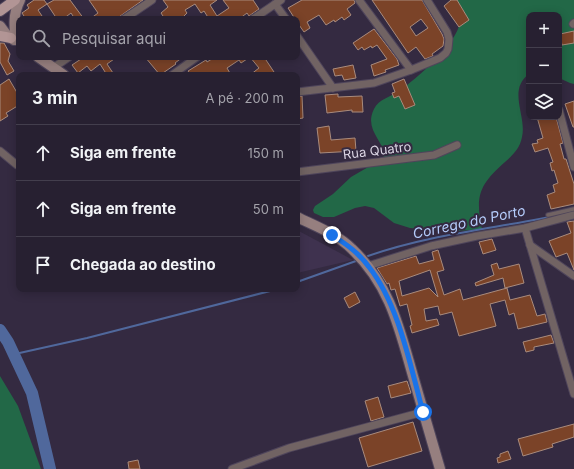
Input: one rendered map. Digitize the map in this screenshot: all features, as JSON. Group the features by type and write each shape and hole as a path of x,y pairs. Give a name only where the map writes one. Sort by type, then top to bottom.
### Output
{"main road":[{"path":"0,11 15,0"},
{"path":"15,40 14,21 15,13 20,0"},
{"path":"0,26 6,34 15,40"},
{"path":"0,36 15,40"},
{"path":"42,60 59,72"},
{"path":"300,218 351,247 368,266 387,295 440,469"}],"street":[{"path":"128,16 152,0"},
{"path":"360,0 411,70"},
{"path":"300,92 374,83 440,58 446,53 449,45 449,39 447,32 427,0"},
{"path":"257,16 278,2 285,16"},
{"path":"300,40 333,88"},
{"path":"53,68 65,60"},
{"path":"176,72 193,60"},
{"path":"562,120 574,167"},
{"name":"Rua Quatro","path":"300,172 434,155 457,145"},
{"path":"0,151 16,163"},
{"path":"368,266 431,246 525,228 574,215"},
{"path":"525,228 573,385 574,394"},
{"path":"530,245 574,276"},
{"path":"232,469 289,448 423,412"}],"lane":[{"path":"548,215 574,209"}],"shaded area":[{"path":"300,232 353,260 300,272"}],"green space":[{"path":"450,0 574,0 574,84 562,79 562,12 526,12 526,77 519,88 518,95 523,129 522,137 520,145 516,151 496,170 484,185 479,199 482,229 448,232 410,228 394,223 374,208 365,206 355,208 334,217 323,217 314,213 313,210 315,206 333,194 351,177 382,159 384,154 383,149 371,125 371,117 374,109 379,103 398,92 415,79 435,60 452,40 460,22 460,16 454,4"},
{"path":"0,376 18,406 41,469 0,469"}],"building":[{"path":"34,0 44,0 47,4 38,10 42,16 24,16 22,13 29,8 27,5"},
{"path":"54,0 70,0 82,16 73,16 71,13 67,16 55,16 47,4"},
{"path":"89,0 143,0 120,16 94,16 98,13"},
{"path":"163,0 217,0 210,5 217,16 207,16 204,11 201,13 195,4 185,10 187,13 184,16 163,16 161,13 168,7"},
{"path":"223,0 253,0 259,9 249,16 247,13 243,16 217,16 229,8"},
{"path":"302,0 354,0 355,3 347,9 351,15 344,20 342,17 335,22 334,20 326,25 319,15 307,22 310,28 304,32 300,26 300,16 293,16 288,8"},
{"path":"372,0 422,0 442,34 444,39 443,46 432,54 433,56 425,59 416,47 408,53","holes":["421,19 428,28 416,36 410,27"]},
{"path":"451,0 457,0 469,20 459,27 444,6"},
{"path":"374,29 397,59 399,65 374,76 371,65 387,59 377,45 372,48 371,46 364,50 362,47 358,50 353,43"},
{"path":"574,31 574,43 562,45 562,34"},
{"path":"0,43 4,43 10,54 8,61 14,71 7,75 0,62"},
{"path":"80,60 113,60 107,64 112,72 105,72 100,64 91,71 87,66 77,72 72,65"},
{"path":"148,60 179,60 164,72 158,72"},
{"path":"206,60 207,62 210,60 239,60 227,68 229,72 188,71"},
{"path":"252,60 266,60 274,72 254,72 259,68"},
{"path":"353,65 356,78 344,80 342,75 335,76 333,69"},
{"path":"9,79 16,91 16,107 6,113 8,116 0,121 0,85"},
{"path":"404,79 415,105 405,109 399,96 394,98 392,93 395,92 392,84"},
{"path":"338,94 338,97 362,96 363,112 352,112 352,110 327,113 325,95"},
{"path":"300,96 302,96 303,118 300,118"},
{"path":"574,101 574,127 573,127 565,104"},
{"path":"538,120 557,120 563,143 560,144 564,159 566,159 574,184 574,204 551,209 547,195 555,192 553,185 558,183 550,163 553,162 548,148 535,152 532,144 538,143 537,140 543,138"},
{"path":"329,126 331,140 355,138 356,151 320,153 317,128"},
{"path":"574,221 574,270 567,253 556,257 549,241 571,233 567,222"},
{"path":"492,239 496,250 483,254 479,242"},
{"path":"438,250 444,270 437,272 444,295 460,289 463,300 507,288 510,300 530,295 537,316 545,314 547,322 518,329 514,313 509,315 505,300 490,304 496,326 459,336 452,312 440,315 438,306 424,309 426,321 437,319 439,325 412,333 410,326 412,325 407,304 400,306 395,289 391,290 389,283 387,284 377,268 416,256 419,264 434,260 432,252","holes":["430,270 438,297 429,288 402,296 399,281"]},
{"path":"497,263 499,269 519,264 524,283 505,288 503,278 476,286 475,283 494,275 491,265"},
{"path":"355,292 360,302 349,308 344,298"},
{"path":"551,335 554,343 534,347 534,350 526,352 523,342"},
{"path":"407,381 411,393 391,398 388,386"},
{"path":"378,397 384,417 371,421 365,401"},
{"path":"413,422 422,451 368,467 359,438"},
{"path":"574,424 574,437 552,444 553,447 523,456 518,439"},
{"path":"508,451 511,459 498,463 497,458 500,457 500,454"},
{"path":"138,460 140,469 129,469 128,462"}],"waterway":[{"name":"Corrego do Porto","path":"368,256 393,248 442,236 569,213"},
{"path":"300,281 356,261"},
{"path":"15,354 87,338 266,292"},
{"path":"0,330 8,342 32,393 50,469"}],"route":[{"path":"332,235 351,247 377,278 387,295 400,331 423,412"}]}
